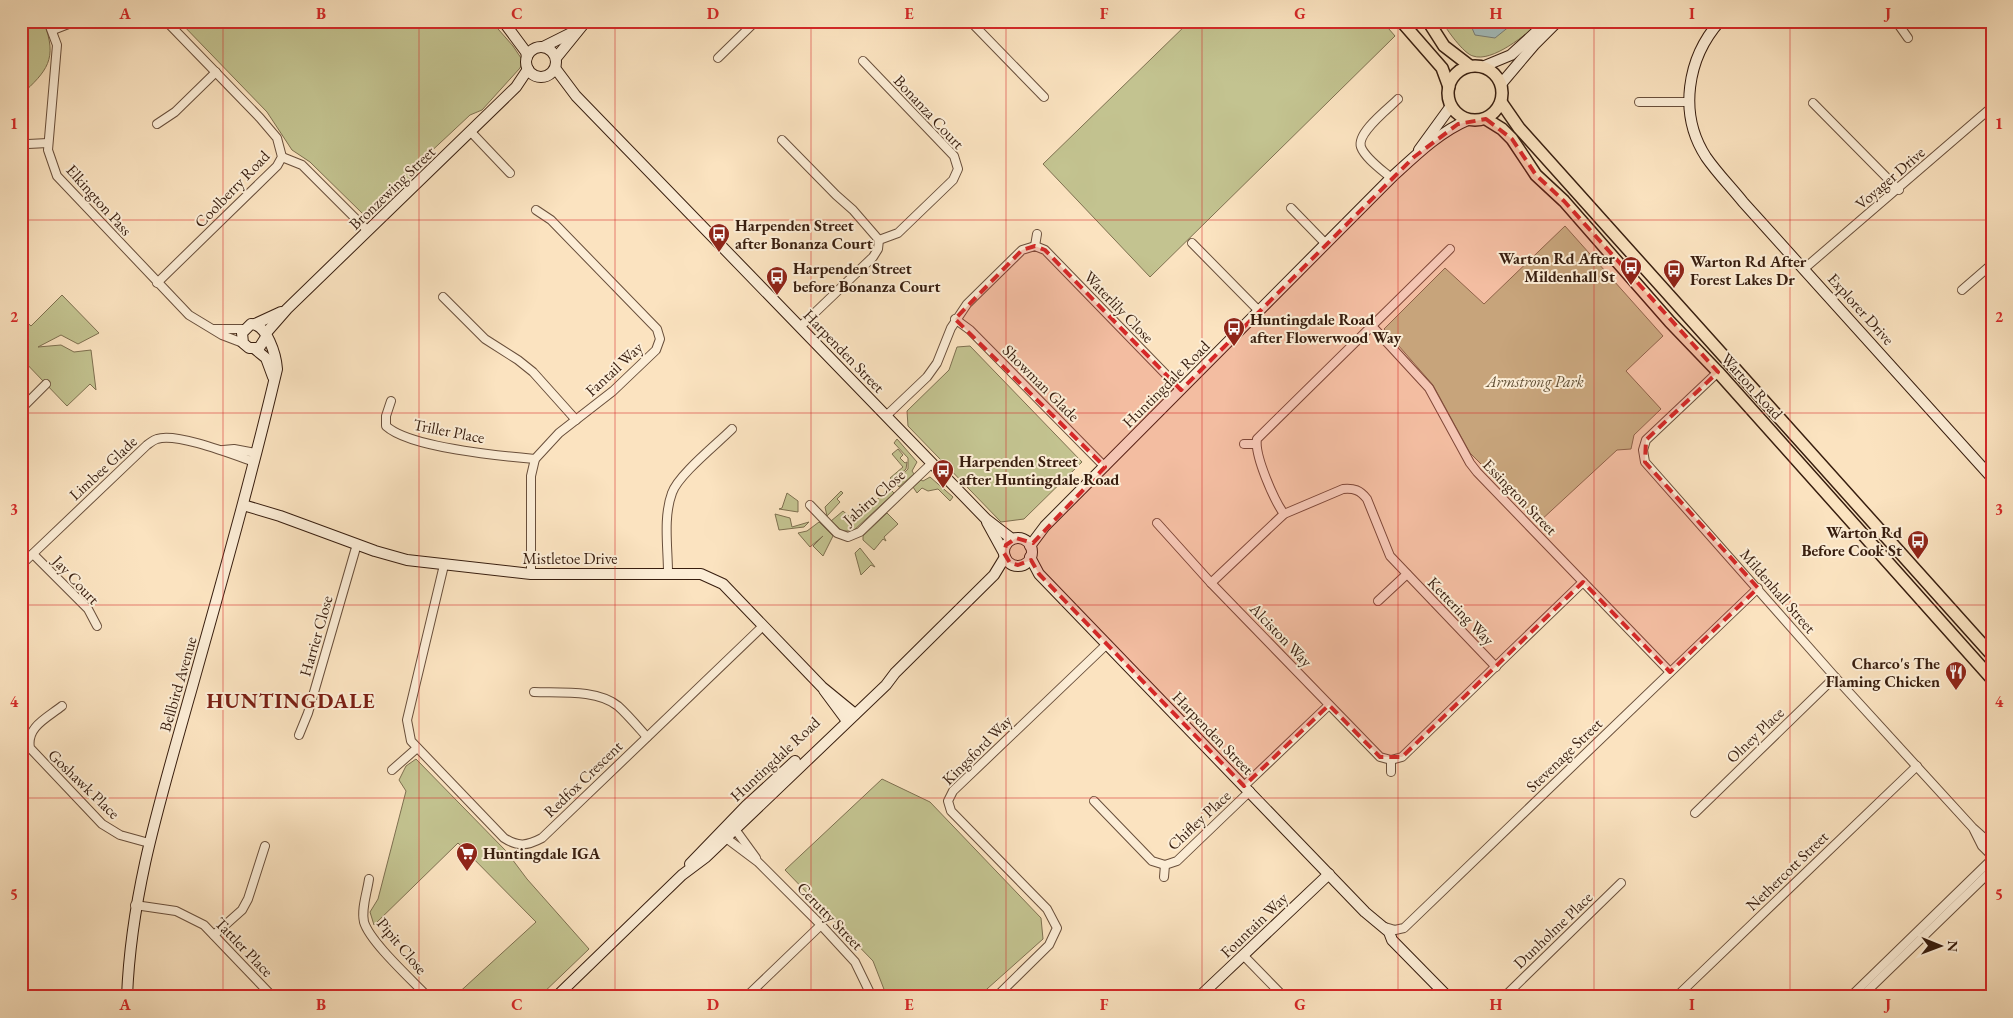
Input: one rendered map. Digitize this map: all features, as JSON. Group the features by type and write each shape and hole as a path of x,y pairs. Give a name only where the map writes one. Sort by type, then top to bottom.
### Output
{"main road":[{"path":"1401,21 1442,68 1449,87 1451,106 1455,112 1468,120 1486,119 1492,115 1501,102 1501,84 1490,70 1470,66 1444,46 1428,21"},
{"path":"1449,87 1456,74 1470,66"},
{"name":"Warton Road","path":"1501,102 1519,128 1970,632 1987,644 1992,655"},
{"name":"Warton Road","path":"1486,119 1502,129 1512,139 1536,175 1564,201 1670,322 1718,372 1959,643 1990,675"},
{"path":"1959,643 1970,632"}],"street":[{"name":"Elkington Pass","path":"48,21 53,30 56,53 48,143 52,166 62,184 189,315 222,335 243,343"},
{"path":"53,30 76,21"},
{"name":"Coolberry Road","path":"157,283 277,166 282,157 277,138 166,21"},
{"name":"Harpenden Street","path":"503,21 526,52 528,69 549,70 576,96 986,519 1014,539 1024,540 1039,574"},
{"name":"Bronzewing Street","path":"516,87 549,70 576,31 586,21"},
{"path":"718,58 756,21"},
{"path":"970,21 1044,97"},
{"path":"1482,67 1511,55 1548,21"},
{"path":"1501,84 1534,45 1558,21"},
{"name":"Explorer Drive","path":"1720,21 1706,38 1700,52 1690,83 1688,102 1693,126 1706,158 1743,202 1805,268 1992,478"},
{"path":"1896,21 1908,38"},
{"name":"Harpenden Street","path":"510,30 541,47 550,49 549,70"},
{"name":"Bronzewing Street","path":"541,47 576,31"},
{"path":"527,57 529,53 541,47"},
{"name":"Bonanza Court","path":"863,61 954,156 958,169 953,180 898,233 879,240"},
{"name":"Bronzewing Street","path":"266,335 287,309 516,87 528,69"},
{"path":"157,124 175,112 216,72"},
{"path":"1390,178 1362,149 1360,141 1364,132 1398,99"},
{"path":"1639,102 1688,102"},
{"path":"1813,103 1899,190"},
{"name":"Huntingdale Road","path":"1414,157 1451,106"},
{"name":"Voyager Drive","path":"1805,268 1899,190 1992,107"},
{"name":"Huntingdale Road","path":"1030,552 1045,526 1390,178 1414,157 1458,124 1468,120"},
{"path":"471,132 510,173"},
{"path":"782,140 836,196 853,210 879,240 878,249 874,257 800,327"},
{"path":"21,146 48,143"},
{"path":"282,157 302,165 368,232"},
{"path":"1291,208 1326,244"},
{"name":"Fantail Way","path":"535,459 559,433 613,391 656,350 660,339 657,329 551,220 536,210"},
{"path":"886,416 927,377 937,363 955,319 967,304 1022,250 1035,246 1037,234"},
{"path":"1192,243 1259,312"},
{"name":"Waterlily Close","path":"1035,246 1045,250 1181,390"},
{"path":"1284,514 1274,500 1256,444 1260,434 1450,249"},
{"path":"1962,290 1992,264"},
{"path":"443,297 485,340 518,360 533,372 576,420"},
{"name":"Bronzewing Street","path":"256,324 287,309"},
{"name":"Showman Glade","path":"955,319 970,330 1105,467"},
{"path":"256,324 266,335 262,346 255,349 249,348 243,343 241,337 244,329 256,324"},
{"name":"Essington Street","path":"1371,325 1429,388 1470,463 1670,672"},
{"name":"Elkington Pass","path":"214,329 244,329"},
{"name":"Bellbird Avenue","path":"127,997 130,942 149,843 244,502 274,383 277,360 266,335"},
{"path":"255,349 270,364 274,383"},
{"name":"Mildenhall Street","path":"1718,372 1646,440 1643,450 1645,462 1835,677 1973,828 1992,845"},
{"path":"21,409 46,384"},
{"name":"Triller Place","path":"391,401 386,416 386,426 394,433 443,447 535,459"},
{"path":"668,573 668,506 672,491 679,481 732,429"},
{"name":"Limbee Glade","path":"21,565 147,445 158,438 171,438 223,450 234,449 255,457"},
{"path":"1244,444 1256,444"},
{"path":"531,574 531,476 535,459"},
{"name":"Jabiru Close","path":"810,506 837,533 848,538 860,532 932,463"},
{"name":"Kettering Way","path":"1211,583 1284,514 1343,489 1353,488 1361,492 1367,499 1390,556 1496,666"},
{"name":"Mistletoe Drive","path":"244,502 357,544 407,560 531,574 668,573 701,574 712,577 722,584 849,715"},
{"name":"Harpenden Street","path":"986,519 1010,560 1039,574 1365,912 1384,927 1392,940 1448,997"},
{"name":"Alciston Way","path":"1157,523 1211,583 1380,757 1391,760"},
{"name":"Huntingdale Road","path":"1014,539 1045,526"},
{"path":"1014,539 1006,545 1010,560 1026,563 1030,552"},
{"name":"Harrier Close","path":"299,734 308,713 357,544"},
{"name":"Jay Court","path":"33,554 88,609 97,626"},
{"name":"Huntingdale Road","path":"556,997 682,875 699,852 733,825 849,715 882,681 895,673 1010,560"},
{"name":"Redfox Crescent","path":"444,564 407,720 409,736 417,748 504,838 514,844 528,845 542,838 763,626"},
{"name":"Kettering Way","path":"1378,601 1407,574"},
{"path":"1391,772 1391,760 1402,757 1583,582"},
{"name":"Stevenage Street","path":"1384,927 1396,930 1404,928 1758,588"},
{"name":"Kingsford Way","path":"1057,928 1047,909 951,811 948,801 953,791 1107,644"},
{"name":"Olney Place","path":"1695,813 1835,677"},
{"path":"534,692 606,699 617,705 647,737"},
{"name":"Chifley Place","path":"1094,801 1152,861 1165,865 1177,861 1329,705"},
{"name":"Goshawk Place","path":"62,706 37,725 29,740 30,748 102,824 120,835 149,843"},
{"path":"392,770 417,748"},
{"name":"Nethercott Street","path":"1676,997 1917,766"},
{"name":"Cerutty Street","path":"733,825 758,862"},
{"name":"Mildenhall Street","path":"1973,828 1982,846 1992,857"},
{"name":"Cerutty Street","path":"722,835 758,862 821,925 855,962 872,997"},
{"path":"214,935 242,910 248,899 265,846"},
{"path":"1850,997 1992,857"},
{"name":"Chifley Place","path":"1164,876 1165,865"},
{"path":"1861,997 1992,870"},
{"name":"Fountain Way","path":"1199,997 1329,874"},
{"name":"Pipit Close","path":"369,879 363,912 364,923 372,937 428,997"},
{"name":"Dunholme Place","path":"1504,997 1621,884"},
{"name":"Tattler Place","path":"136,905 176,911 192,918 214,935 273,997"},
{"name":"Harpenden Street","path":"1365,912 1369,921 1385,938 1392,940"},
{"path":"746,997 821,925"},
{"path":"996,997 1049,945 1057,928 1066,930"},
{"path":"1244,956 1284,997"}],"highlighted area":[{"path":"1486,119 1512,139 1536,175 1564,201 1718,372 1646,440 1645,462 1758,588 1670,672 1583,582 1402,757 1380,757 1329,705 1244,786 1039,574 1031,560 1018,565 1010,563 1004,553 1006,545 1016,538 1033,543 1105,467 955,319 1022,250 1035,246 1045,250 1181,390 1414,157 1458,124"}],"green space":[{"path":"21,21 42,21 44,23 48,35 50,55 48,64 38,79 21,95"},
{"path":"179,21 491,21 513,46 523,61 520,68 482,110 470,115 424,158 419,170 370,213 363,214 310,162 292,150 267,112"},
{"path":"1190,21 1382,21 1395,36 1150,277 1043,164"},
{"path":"1442,21 1541,21 1509,46 1481,57 1473,56 1465,51"},
{"name":"Armstrong Park","path":"1565,226 1663,336 1626,371 1661,409 1634,435 1631,449 1617,450 1539,522 1470,453 1433,385 1384,329 1445,268 1484,304"},
{"path":"62,295 99,333 78,344 61,335 38,347 61,345 74,352 91,350 96,390 90,384 67,406 21,358 21,317 31,326"},
{"path":"970,346 1082,462 1024,519 1001,522 908,426 907,411 949,370 957,347"},
{"path":"897,439 917,462 912,471 914,474 899,487 894,482 908,469 908,458 894,443"},
{"path":"898,449 903,455 900,458 905,463 907,462 906,469 893,481 890,478 903,467 892,454"},
{"path":"930,477 953,497 950,501 938,489 928,491 922,488 917,493 913,487 921,480 923,481"},
{"path":"889,488 894,493 853,531 842,531 831,521 843,511 851,518 858,514 860,516"},
{"path":"841,491 843,493 837,499 840,502 827,516 825,507"},
{"path":"787,493 798,501 798,512 779,509 782,508"},
{"path":"887,513 898,524 884,537 886,541 883,539 874,550 863,540 863,536"},
{"path":"775,514 790,518 792,527 809,522 804,527 779,530"},
{"path":"819,522 833,536 823,556 813,546 823,536 810,547 798,533 807,531"},
{"path":"860,548 875,567 871,565 861,575 855,553"},
{"path":"416,759 506,851 527,879 589,949 539,997 454,997 536,922 458,843 374,925 370,912 378,899 406,791 399,780 406,766"},
{"path":"882,779 930,802 1041,918 1043,939 978,997 887,997 873,961 785,870"}],"water":[{"path":"1469,21 1516,21 1495,38 1475,35"}],"place":[{"name":"Harpenden Street after Bonanza Court","path":"719,253"},
{"name":"Warton Rd After Mildenhall St","path":"1631,286"},
{"name":"Warton Rd After Forest Lakes Dr","path":"1674,289"},
{"name":"Harpenden Street before Bonanza Court","path":"777,296"},
{"name":"Huntingdale Road after Flowerwood Way","path":"1234,347"},
{"name":"Harpenden Street after Huntingdale Road","path":"943,489"},
{"name":"Warton Rd Before Cook St","path":"1918,560"},
{"name":"Charco's The Flaming Chicken","path":"1956,691"},
{"name":"Huntingdale IGA","path":"467,872"}],"district":[{"name":"HUNTINGDALE","path":"291,700"}]}
